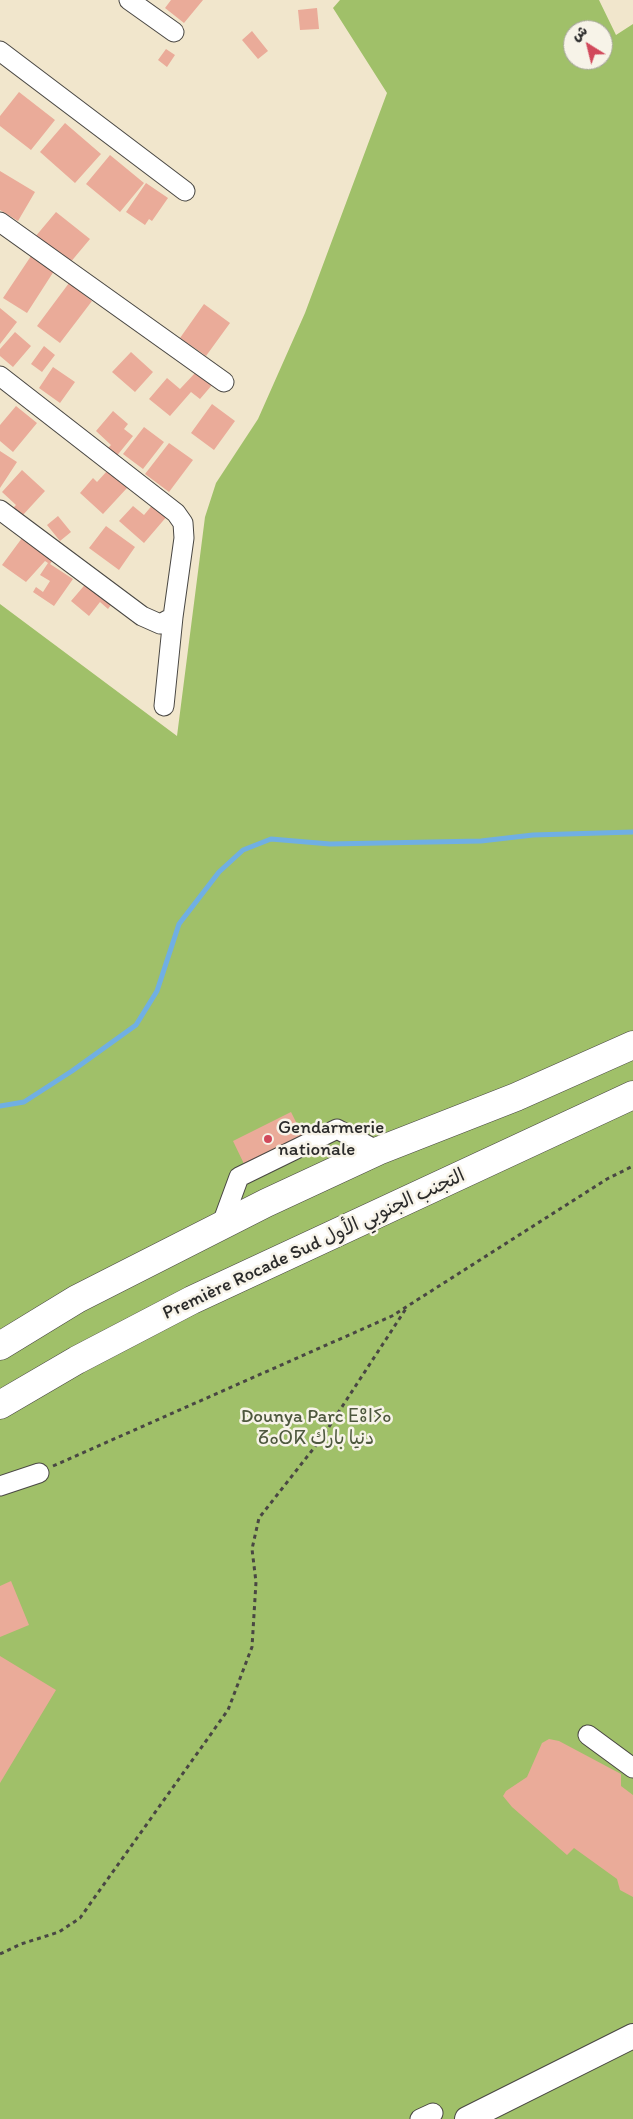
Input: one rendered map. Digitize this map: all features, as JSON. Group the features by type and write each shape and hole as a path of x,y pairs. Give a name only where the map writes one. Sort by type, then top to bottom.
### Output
{"highway":[{"path":"0,1346 77,1299 221,1226 378,1151 516,1097 633,1045"},
{"name":"Première Rocade Sud التجنب الجنوبي الأول","path":"0,1405 77,1360 192,1300 633,1095"}],"main road":[{"path":"468,2119 633,2036"}],"street":[{"path":"130,0 174,32"},
{"path":"0,51 185,191"},
{"path":"0,222 224,382"},
{"path":"0,376 176,512 184,523 184,538 173,617 164,706"},
{"path":"0,510 142,616 160,624 173,617"},
{"path":"221,1226 239,1177 338,1129 378,1151"},
{"path":"0,1486 39,1473"},
{"path":"588,1735 633,1768"}],"path":[{"path":"39,1473 392,1316 607,1179 633,1166"},
{"path":"0,1954 22,1944 58,1932 80,1918 228,1710 252,1647 256,1582 252,1549 259,1518 321,1439 407,1307"}],"green space":[{"name":"Dounya Parc ⴹⵓⵏⵢⴰ ⵒⴰⵔⴽ دنيا بارك","path":"340,0 599,0 609,20 563,20 563,70 613,70 613,29 616,35 633,24 633,2119 0,2119 0,604 177,736 205,517 216,483 258,419 305,313 387,93 333,8"}],"building":[{"path":"171,0 203,0 184,23 165,8"},
{"path":"317,8 319,29 300,30 298,10"},
{"path":"252,31 268,51 258,59 242,40"},
{"path":"166,49 175,55 167,67 158,60"},
{"path":"19,92 55,120 31,150 0,126 0,116"},
{"path":"65,123 101,154 75,183 40,152"},
{"path":"110,155 144,183 120,212 86,184"},
{"path":"0,171 35,192 18,221 0,210"},
{"path":"146,183 168,198 152,221 149,219 145,225 126,212"},
{"path":"56,212 90,239 69,264 35,237"},
{"path":"31,256 54,271 27,313 3,298"},
{"path":"69,283 92,301 60,343 37,326"},
{"path":"204,304 230,323 206,356 180,338"},
{"path":"0,308 17,322 0,344"},
{"path":"15,332 31,346 13,367 0,356 0,349"},
{"path":"44,346 55,355 42,372 31,364"},
{"path":"131,352 153,372 135,392 112,372"},
{"path":"53,367 75,382 60,403 39,388"},
{"path":"196,372 212,385 200,399 191,392 170,416 149,399 167,378 180,389"},
{"path":"212,404 235,421 214,450 191,433"},
{"path":"16,406 37,423 13,452 0,441 0,425"},
{"path":"113,411 128,424 124,429 133,436 115,458 106,450 111,445 96,431"},
{"path":"144,427 164,442 143,469 123,454"},
{"path":"169,443 193,460 169,492 145,474"},
{"path":"0,451 17,462 0,488"},
{"path":"22,470 45,491 22,516 13,508 16,505 2,492"},
{"path":"107,471 127,488 103,514 80,493 93,478 97,482"},
{"path":"154,503 168,515 144,543 119,521 133,506 144,515"},
{"path":"58,516 71,532 60,541 47,525"},
{"path":"106,526 135,547 119,570 89,548"},
{"path":"25,534 55,557 50,564 73,579 54,606 33,592 36,587 43,592 50,581 40,575 48,563 45,561 26,582 2,565"},
{"path":"89,580 114,601 108,609 100,602 89,616 71,601"},
{"name":"Gendarmerie nationale","path":"291,1112 304,1138 245,1166 233,1141"},
{"path":"11,1581 29,1625 0,1637 0,1586"},
{"path":"0,1656 56,1690 0,1783"},
{"path":"549,1739 559,1741 621,1774 621,1786 633,1795 633,1897 620,1890 617,1879 574,1848 567,1855 512,1807 503,1796 506,1791 527,1777 542,1743"}],"waterway":[{"path":"0,1106 24,1102 72,1071 136,1025 157,991 179,924 219,872 243,850 271,839 330,844 481,841 533,835 633,832"}],"place":[{"name":"Gendarmerie nationale","path":"268,1139"}]}
